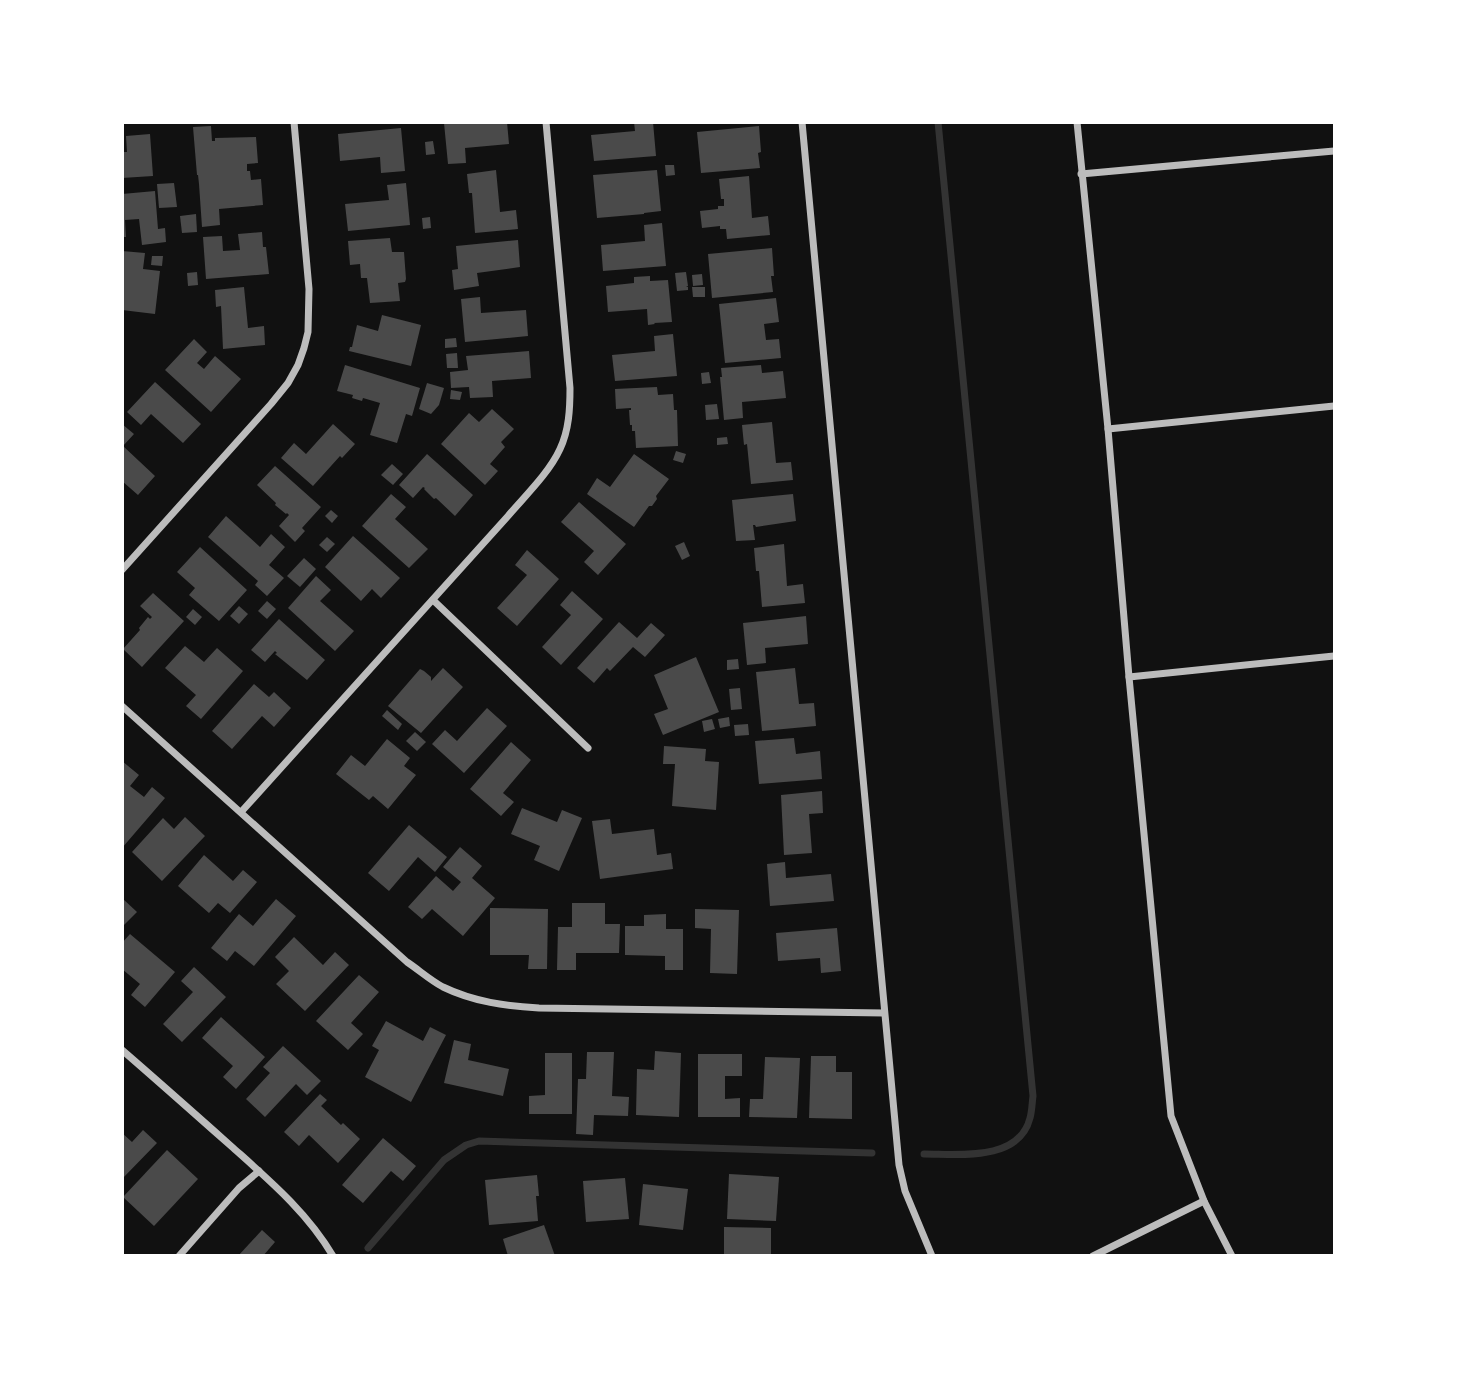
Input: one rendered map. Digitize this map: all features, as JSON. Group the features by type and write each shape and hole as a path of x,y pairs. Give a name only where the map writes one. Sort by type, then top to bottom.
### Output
{"street":[{"path":"122,570 271,404 288,383 304,348 308,332 309,289 294,122"},
{"path":"242,811 508,516 549,467 560,449 570,410 570,388 546,122"},
{"path":"802,122 900,1178 932,1255"},
{"path":"1077,122 1171,1116 1204,1201 1232,1255"},
{"path":"1081,174 1335,150"},
{"path":"1108,429 1335,407"},
{"path":"433,600 589,748"},
{"path":"1129,677 1335,656"},
{"path":"122,706 407,962 441,986 461,995 509,1006 551,1009 884,1013"},
{"path":"122,1050 299,1208 333,1255"},
{"path":"179,1255 239,1188 259,1171"},
{"path":"1093,1255 1204,1201"}],"building":[{"path":"507,122 509,144 465,148 466,163 448,164 444,123"},
{"path":"634,122 653,122 656,156 594,161 591,135 635,131"},
{"path":"211,126 212,141 215,141 215,138 256,137 258,163 247,164 247,171 250,171 251,180 261,179 263,205 219,209 220,225 202,227 193,127"},
{"path":"759,126 760,168 701,173 697,132"},
{"path":"401,128 405,171 381,173 380,157 340,161 338,134"},
{"path":"150,134 153,176 122,178 122,152 127,152 126,136"},
{"path":"433,141 435,154 426,155 425,142"},
{"path":"665,165 674,165 675,175 666,176"},
{"path":"496,170 500,212 516,210 518,229 475,233 472,193 469,193 467,174"},
{"path":"657,170 661,211 597,218 593,175"},
{"path":"749,176 752,218 768,216 770,235 727,239 726,229 720,229 720,226 702,228 700,211 724,206 719,179"},
{"path":"174,183 177,207 159,208 157,184"},
{"path":"406,183 410,225 348,231 345,204 389,200 387,185"},
{"path":"155,191 158,229 165,228 166,242 142,245 139,219 125,220 126,237 122,237 122,194"},
{"path":"196,214 197,232 182,233 180,216"},
{"path":"430,217 431,228 423,229 422,218"},
{"path":"662,223 666,266 603,271 601,245 645,241 644,225"},
{"path":"262,232 269,274 206,279 203,237 222,236 223,251 240,250 238,234"},
{"path":"390,238 392,252 404,252 406,279 405,282 398,283 400,301 370,303 367,278 361,278 360,264 350,265 348,241"},
{"path":"518,240 520,267 477,273 479,286 454,290 452,270 458,269 456,246"},
{"path":"772,248 773,292 712,298 708,254"},
{"path":"122,251 145,253 143,269 160,271 155,314 122,310"},
{"path":"152,256 163,256 162,266 151,265"},
{"path":"197,272 198,285 188,286 187,273"},
{"path":"686,272 688,290 677,291 675,273"},
{"path":"702,274 703,285 693,286 692,275"},
{"path":"650,276 650,281 668,280 672,322 648,325 647,309 608,312 606,286 634,283 634,277"},
{"path":"244,287 248,328 264,326 265,345 223,349 221,306 216,307 215,290"},
{"path":"692,287 705,287 705,297 693,297"},
{"path":"480,297 481,313 526,310 528,336 465,342 461,299"},
{"path":"776,298 779,322 764,324 766,340 779,339 781,358 725,363 719,304"},
{"path":"382,315 421,325 411,366 349,351 357,325 378,331"},
{"path":"673,334 677,376 615,381 612,355 655,351 654,336"},
{"path":"456,338 457,347 445,348 445,339"},
{"path":"194,339 207,352 197,363 204,369 215,356 241,379 211,412 165,370"},
{"path":"529,351 531,378 492,381 493,397 470,398 469,387 451,388 450,372 468,370 466,356"},
{"path":"457,353 458,368 447,368 446,354"},
{"path":"345,365 420,388 412,416 406,414 397,443 370,435 380,403 363,398 362,401 352,398 353,395 337,391"},
{"path":"761,365 762,373 783,371 786,398 742,402 743,418 724,420 721,368"},
{"path":"709,372 711,383 702,384 701,373"},
{"path":"155,382 201,424 183,443 151,414 141,425 127,412"},
{"path":"427,383 444,388 439,405 431,414 419,409"},
{"path":"657,387 658,395 673,394 674,410 677,410 678,446 636,448 635,431 632,431 630,425 631,408 616,409 615,389"},
{"path":"451,390 462,392 460,400 450,399"},
{"path":"717,404 719,419 706,420 705,405"},
{"path":"492,409 514,429 501,442 505,447 490,464 498,471 485,485 441,444 469,413 479,422"},
{"path":"772,422 776,463 791,462 793,480 751,484 742,425"},
{"path":"122,424 134,434 123,446 155,476 138,495 122,481"},
{"path":"333,424 355,444 342,458 340,456 313,486 281,458 294,443 306,454"},
{"path":"727,437 728,444 717,445 717,438"},
{"path":"676,451 686,454 683,463 673,460"},
{"path":"427,454 473,495 455,516 425,488 413,498 399,485"},
{"path":"634,454 669,479 652,506 649,506 634,527 587,494 597,478 610,487"},
{"path":"392,464 403,474 393,485 381,475"},
{"path":"275,466 321,507 302,528 305,531 295,542 279,526 289,515 275,505 257,485"},
{"path":"391,494 406,507 395,519 428,549 409,568 362,526"},
{"path":"793,494 796,521 756,527 753,525 755,540 736,541 732,500"},
{"path":"579,502 626,544 598,575 584,562 594,551 561,522"},
{"path":"331,510 338,516 332,523 325,516"},
{"path":"226,516 260,547 271,534 285,547 269,565 284,578 267,596 255,585 258,581 208,537"},
{"path":"353,536 400,578 381,598 372,589 361,601 325,567"},
{"path":"327,537 335,544 327,552 319,545"},
{"path":"684,542 690,556 682,560 675,546"},
{"path":"784,544 787,586 803,584 805,603 762,607 754,548"},
{"path":"200,547 247,590 219,621 189,595 195,588 177,572"},
{"path":"527,550 559,579 517,626 497,608 527,575 515,565"},
{"path":"304,558 316,569 300,587 287,576"},
{"path":"316,576 331,590 320,601 354,631 335,651 288,608"},
{"path":"572,591 603,619 561,665 542,647 571,615 560,605"},
{"path":"153,593 184,621 142,667 123,649 148,617 152,617 140,606"},
{"path":"267,601 276,609 267,619 258,611"},
{"path":"239,606 248,614 239,624 230,616"},
{"path":"193,609 202,617 195,625 186,617"},
{"path":"806,616 808,644 765,648 766,663 747,665 743,623"},
{"path":"279,619 325,660 307,680 275,654 275,651 265,662 251,650"},
{"path":"619,622 637,638 651,623 665,635 645,657 633,647 610,671 607,668 594,683 577,668"},
{"path":"185,646 204,662 217,648 243,671 201,719 186,706 196,695 165,668"},
{"path":"696,657 719,712 663,735 654,714 668,709 654,675"},
{"path":"738,659 739,669 727,670 727,660"},
{"path":"443,668 463,687 421,733 388,706 420,669 431,677 431,681"},
{"path":"795,668 799,704 814,703 816,726 762,731 756,672"},
{"path":"254,684 269,697 274,692 291,708 274,727 262,716 232,749 212,731"},
{"path":"740,688 742,709 731,710 729,689"},
{"path":"487,708 507,726 464,773 432,744 445,730 457,741"},
{"path":"387,710 402,724 398,730 382,716"},
{"path":"729,717 730,726 720,728 718,719"},
{"path":"712,719 715,729 704,732 702,721"},
{"path":"748,724 749,735 735,736 734,725"},
{"path":"415,732 426,742 417,751 406,741"},
{"path":"794,738 796,754 820,751 822,779 759,784 755,741"},
{"path":"387,739 410,758 404,766 416,775 388,809 373,796 369,800 336,774 351,755 365,766"},
{"path":"511,742 531,760 503,793 514,802 501,816 470,789"},
{"path":"664,746 706,749 705,761 719,762 716,810 672,806 675,764 663,764"},
{"path":"122,761 139,775 130,786 144,797 152,787 165,798 122,848"},
{"path":"822,791 823,813 809,814 812,853 784,855 781,795"},
{"path":"522,808 557,822 562,810 582,818 559,871 534,860 540,846 511,834"},
{"path":"185,817 205,836 162,881 132,852 163,818 174,829"},
{"path":"610,819 612,834 654,829 657,855 671,853 673,869 600,879 592,821"},
{"path":"409,825 447,857 435,872 418,857 389,891 368,873"},
{"path":"460,847 482,866 472,878 495,898 463,936 432,909 422,919 408,907 436,876 453,891 461,882 443,867"},
{"path":"204,855 233,881 243,870 257,882 230,913 218,903 209,913 178,886"},
{"path":"785,862 786,878 831,874 834,901 770,906 767,864"},
{"path":"122,898 137,912 122,927"},
{"path":"276,899 296,916 254,966 235,951 227,961 211,948 239,914 253,926"},
{"path":"572,903 605,903 605,924 620,924 619,953 576,953 576,970 557,970 558,927 572,927"},
{"path":"490,908 548,909 547,969 528,969 529,955 490,955"},
{"path":"695,909 739,910 737,974 710,973 711,929 695,928"},
{"path":"666,914 666,929 683,929 683,970 665,970 665,956 625,955 625,926 644,926 644,915"},
{"path":"837,928 841,971 821,973 820,958 778,961 776,933"},
{"path":"130,934 175,972 145,1007 131,995 140,984 122,969 122,943"},
{"path":"294,937 323,965 335,952 349,965 305,1011 276,984 289,971 275,957"},
{"path":"194,967 226,997 182,1042 163,1024 193,992 181,981"},
{"path":"359,975 379,992 351,1023 363,1034 348,1050 316,1021"},
{"path":"221,1017 265,1057 236,1089 223,1077 233,1066 202,1038"},
{"path":"386,1021 423,1041 430,1027 446,1035 411,1102 365,1077 379,1050 372,1046"},
{"path":"454,1040 471,1044 468,1060 509,1069 503,1096 444,1083"},
{"path":"283,1046 321,1081 307,1095 296,1084 265,1117 246,1099 270,1073 263,1067"},
{"path":"655,1051 681,1053 679,1117 636,1115 637,1069 654,1070"},
{"path":"587,1052 614,1052 612,1096 629,1097 628,1116 594,1115 593,1135 576,1134 578,1079 586,1079"},
{"path":"545,1053 572,1053 572,1114 529,1114 529,1096 545,1095"},
{"path":"698,1054 742,1054 742,1076 725,1076 725,1099 740,1098 740,1117 698,1117"},
{"path":"811,1056 836,1056 836,1072 852,1072 852,1119 809,1118"},
{"path":"765,1057 800,1058 797,1118 749,1117 750,1099 763,1099"},
{"path":"320,1094 327,1100 321,1106 360,1139 338,1163 309,1135 299,1146 284,1132"},
{"path":"143,1130 157,1143 122,1179 122,1133 132,1142"},
{"path":"383,1138 416,1166 403,1181 391,1171 363,1203 342,1185"},
{"path":"167,1150 198,1179 154,1226 123,1197"},
{"path":"729,1174 779,1177 776,1221 727,1219"},
{"path":"537,1175 538,1221 489,1225 485,1180"},
{"path":"625,1178 629,1219 586,1222 583,1181"},
{"path":"643,1184 688,1189 683,1230 639,1225"},
{"path":"544,1225 555,1256 508,1256 503,1239"},
{"path":"724,1227 771,1228 771,1256 724,1256"},
{"path":"262,1230 275,1242 263,1256 238,1256"}],"waterway":[{"path":"924,1154 986,1153 1001,1149 1024,1132 1030,1118 1033,1096 938,122"},
{"path":"368,1248 444,1160 466,1145 479,1141 872,1153"}]}
